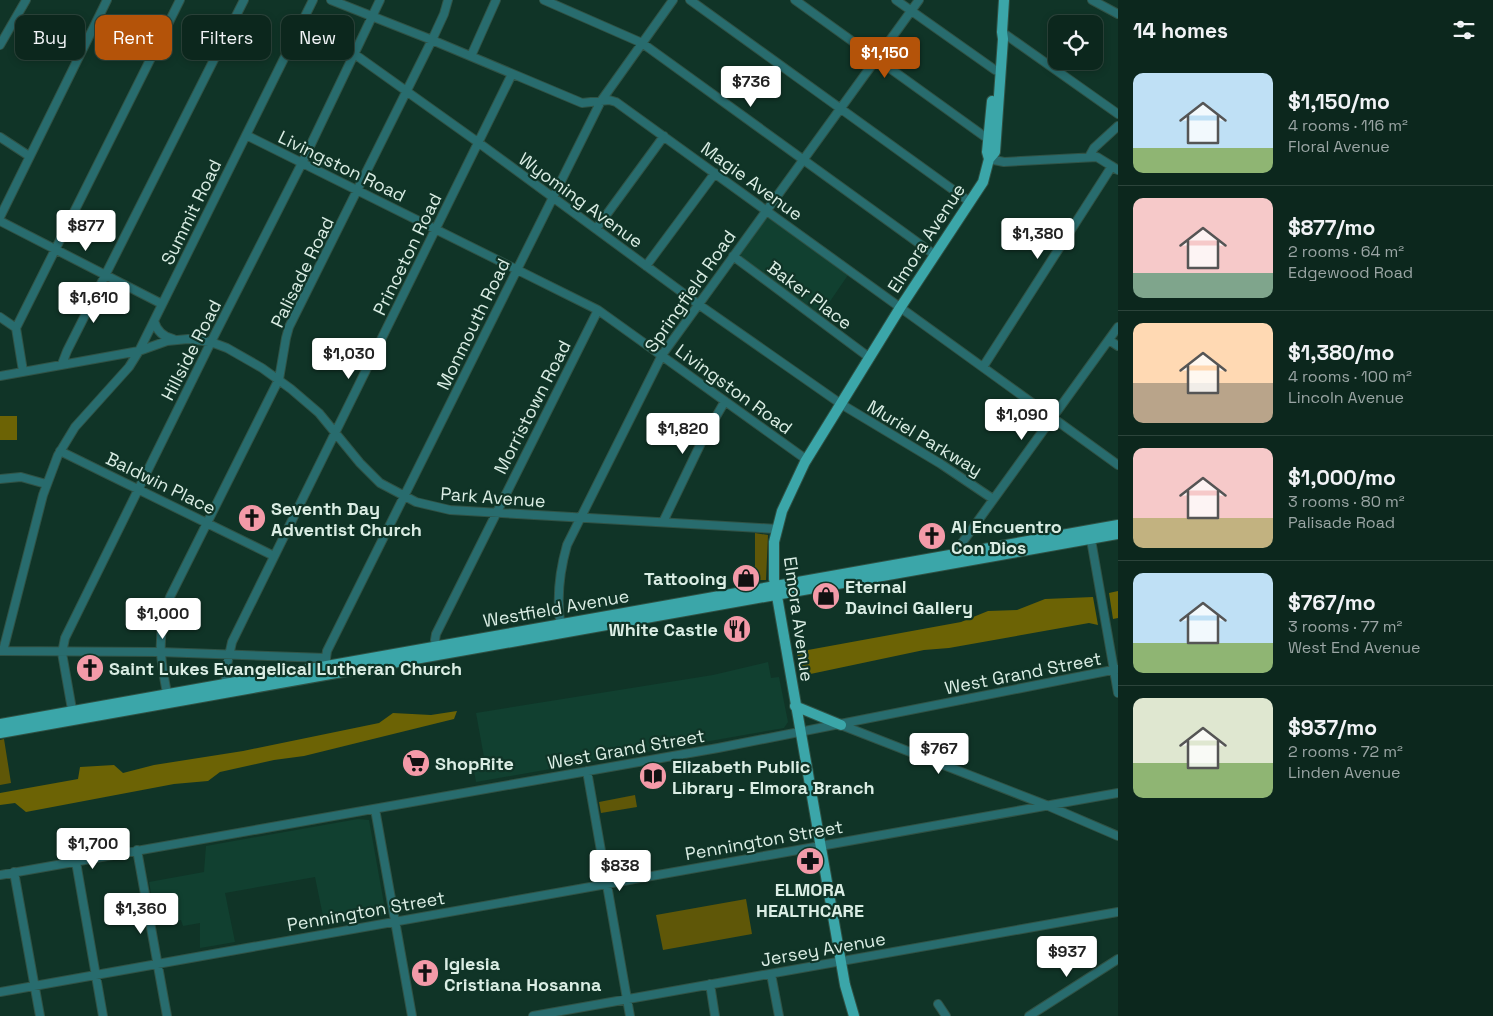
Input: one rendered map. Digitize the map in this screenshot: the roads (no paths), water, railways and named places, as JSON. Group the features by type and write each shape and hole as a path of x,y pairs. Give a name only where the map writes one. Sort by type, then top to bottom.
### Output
{"main road":[{"path":"989,159 987,152 997,37 1002,32 1004,0"},
{"name":"Elmora Avenue","path":"854,1016 845,985 775,590 773,562 777,529 788,495 807,460 900,308 983,182 989,159 995,152 1002,32"},
{"name":"Westfield Avenue","path":"0,724 73,715 227,688 327,666 437,650 880,572 1090,534 1118,524"},
{"name":"Westfield Avenue","path":"1090,534 1118,534"},
{"path":"795,706 841,725"},
{"name":"Westfield Avenue","path":"0,733 73,715"}],"street":[{"path":"0,45 26,0"},
{"path":"107,0 29,156 0,219 162,304"},
{"path":"23,372 16,328 180,0"},
{"path":"62,364 244,0"},
{"name":"Summit Road","path":"306,15 313,0"},
{"name":"Magie Avenue","path":"331,0 582,103 609,100 616,102 1118,465"},
{"name":"Hillside Road","path":"73,715 62,650 65,638 302,164 380,0"},
{"name":"Palisade Road","path":"168,698 160,652 161,631 168,603 279,379 289,327 432,40 448,0"},
{"path":"471,56 496,0"},
{"path":"544,0 642,43 935,255"},
{"name":"Monmouth Road","path":"327,666 328,651 601,101 673,0"},
{"path":"690,0 970,202"},
{"path":"796,0 988,139"},
{"path":"896,0 995,70"},
{"name":"Springfield Road","path":"561,628 558,603 562,567 568,545 662,355 920,0"},
{"path":"1092,0 1118,14"},
{"path":"1002,32 1118,114"},
{"name":"Wyoming Avenue","path":"355,54 698,304 841,404"},
{"name":"Summit Road","path":"2,651 46,484 60,450 75,427 129,367 154,321 283,60"},
{"name":"Princeton Road","path":"227,688 225,674 228,653 232,642 512,74"},
{"path":"1089,157 1094,148 1118,126"},
{"name":"Livingston Road","path":"246,135 598,310 807,460"},
{"path":"596,229 664,136"},
{"path":"0,137 29,156"},
{"path":"983,367 1115,168 1098,157 1012,162 989,159"},
{"path":"646,266 715,173"},
{"name":"Baker Place","path":"733,256 870,358"},
{"name":"Morristown Road","path":"437,650 436,634 598,310"},
{"path":"0,317 16,328"},
{"path":"154,321 162,335 175,340"},
{"path":"958,558 959,546 1118,327"},
{"name":"Park Avenue","path":"0,376 138,351 157,343 175,340 193,339 212,342 239,355 279,379 312,406 375,478 404,497 422,505 443,510 777,529"},
{"path":"1109,340 1118,346"},
{"path":"663,522 702,441 725,401"},
{"name":"Muriel Parkway","path":"841,404 941,464 993,499"},
{"name":"Baldwin Place","path":"60,450 274,556"},
{"path":"0,479 21,477 46,484"},
{"path":"1090,534 1116,670 1118,693"},
{"path":"2,651 62,650 228,653 327,666"},
{"name":"West Grand Street","path":"0,875 800,733 1116,670"},
{"path":"841,725 1046,805 1118,836"},
{"path":"587,771 630,1016"},
{"name":"Pennington Street","path":"0,992 1118,793"},
{"path":"375,809 412,1016"},
{"path":"137,850 167,1016"},
{"path":"76,862 103,1016"},
{"path":"14,872 40,1016"},
{"name":"Jersey Avenue","path":"533,1016 554,1014 627,999 1118,912"},
{"path":"1029,1016 1038,1014 1118,959"},
{"path":"771,974 779,1016"},
{"path":"710,984 715,1016"},
{"path":"938,1004 946,1016"}],"place":[{"name":"Seventh Day Adventist Church","path":"252,518"},
{"name":"Al Encuentro Con Dios","path":"932,536"},
{"name":"Tattooing","path":"746,578"},
{"name":"Eternal Davinci Gallery","path":"826,596"},
{"name":"White Castle","path":"737,629"},
{"name":"Saint Lukes Evangelical Lutheran Church","path":"90,668"},
{"name":"ShopRite","path":"416,763"},
{"name":"Elizabeth Public Library - Elmora Branch","path":"653,776"},
{"name":"ELMORA HEALTHCARE","path":"810,861"},
{"name":"Iglesia Cristiana Hosanna","path":"425,973"}]}
